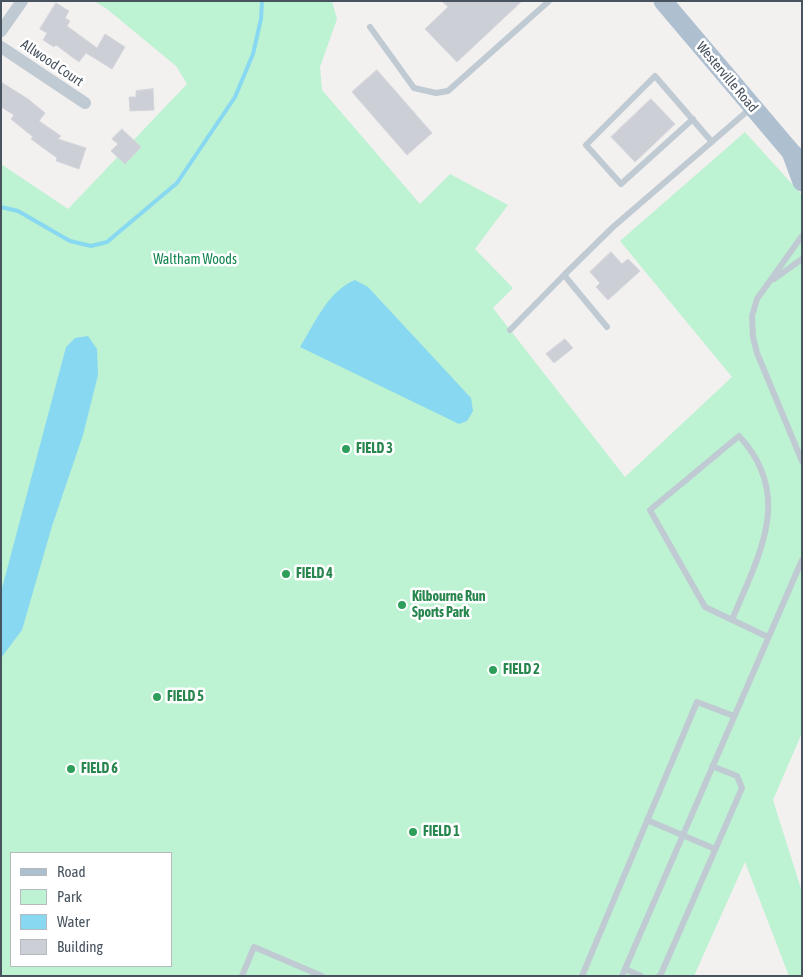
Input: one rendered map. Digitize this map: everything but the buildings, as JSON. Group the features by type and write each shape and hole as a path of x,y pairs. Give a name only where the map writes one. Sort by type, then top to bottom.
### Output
{"main road":[{"name":"Westerville Road","path":"663,1 796,157 802,182"}],"street":[{"path":"1,32 22,1"},
{"name":"Allwood Court","path":"1,47 85,103"}],"lane":[{"path":"370,27 414,88 436,94 448,90 545,2"},
{"path":"693,119 621,184 586,145 655,76 693,119 712,142"},
{"path":"510,330 613,227 752,107"},
{"path":"802,236 757,299 752,316 756,353 802,461"},
{"path":"769,283 802,259"},
{"path":"564,275 607,327"},
{"path":"732,620 764,541 769,520 767,483 750,447 739,436 650,510 705,607 732,620 768,637"},
{"path":"622,976 802,560"},
{"path":"582,976 697,702 734,716"},
{"path":"659,976 742,788 737,776 712,766"},
{"path":"648,820 715,849"},
{"path":"242,976 254,947 322,976"},
{"path":"625,969 641,976"}],"green space":[{"name":"Kilbourne Run Sports Park","path":"94,1 332,1 337,19 320,67 322,90 420,204 450,174 508,205 475,249 513,288 493,308 625,477 732,377 620,241 745,132 802,195 802,733 773,800 802,892 802,976 789,976 745,862 694,976 1,976 1,164 68,209 187,84 176,66 107,9"}],"water":[{"path":"355,280 368,287 471,398 473,411 467,421 459,424 300,347 330,300 337,292"},
{"path":"88,336 97,349 98,375 83,435 52,526 22,630 1,658 1,592 66,347 75,338"}],"waterway":[{"path":"1,207 18,211 70,241 91,246 107,242 177,183 235,97 253,54 261,19 262,1"}],"place":[{"name":"FIELD 3","path":"346,449"},
{"name":"FIELD 4","path":"286,574"},
{"name":"Kilbourne Run Sports Park","path":"402,605"},
{"name":"FIELD 2","path":"493,670"},
{"name":"FIELD 5","path":"157,697"},
{"name":"FIELD 6","path":"71,769"},
{"name":"FIELD 1","path":"413,832"}],"park label":[{"name":"Waltham Woods","path":"195,260"}]}
